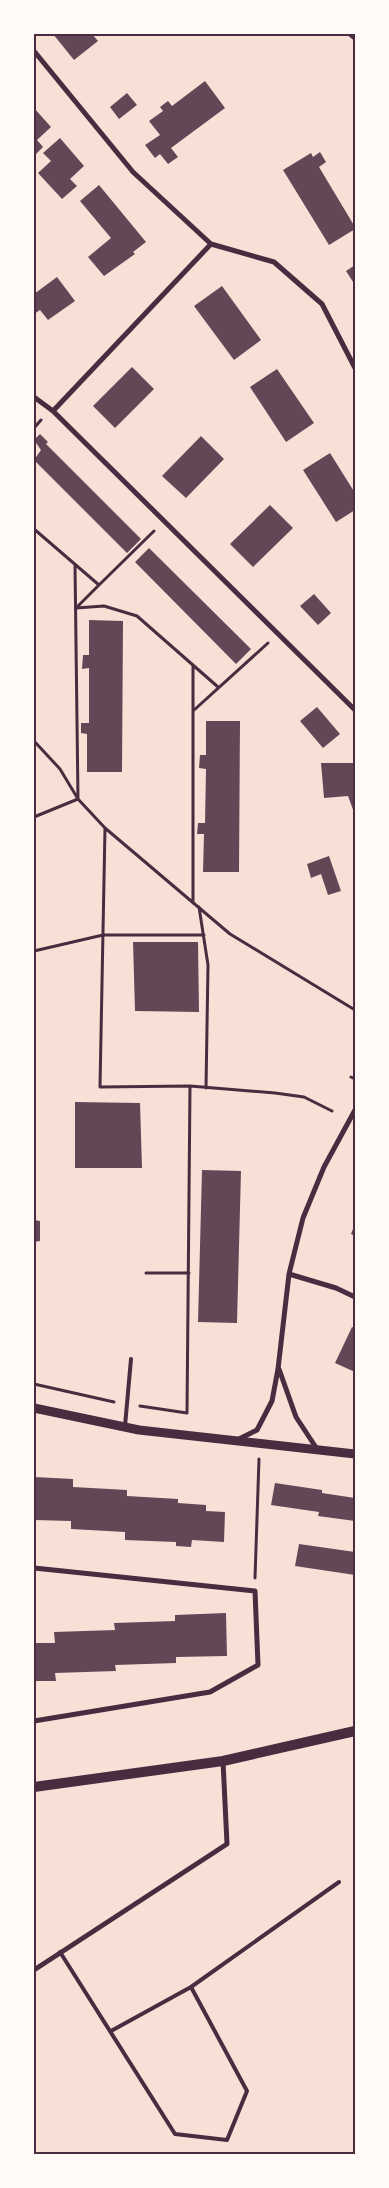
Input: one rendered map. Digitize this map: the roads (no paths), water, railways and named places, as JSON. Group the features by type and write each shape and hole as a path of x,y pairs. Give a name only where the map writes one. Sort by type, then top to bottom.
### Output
{"main road":[{"path":"34,1787 223,1761 355,1731"}],"street":[{"path":"350,34 355,38"},
{"path":"34,51 133,172 211,244 274,262 322,304 355,368"},
{"path":"53,411 211,244"},
{"path":"34,397 53,411 355,710"},
{"path":"235,1441 257,1430 272,1401 278,1369 289,1274 303,1218 324,1167 355,1110"},
{"path":"289,1274 336,1288 355,1297"},
{"path":"278,1369 296,1417 317,1449"},
{"path":"34,1408 124,1427 355,1454"},
{"path":"34,1568 255,1591 258,1665 210,1692 34,1721"},
{"path":"34,1970 227,1844 223,1761"}],"lane":[{"path":"124,1427 128,1404 131,1359"},
{"path":"111,2031 191,1987 339,1882"},
{"path":"60,1952 175,2134 227,2140 248,2091 191,1987"}]}
